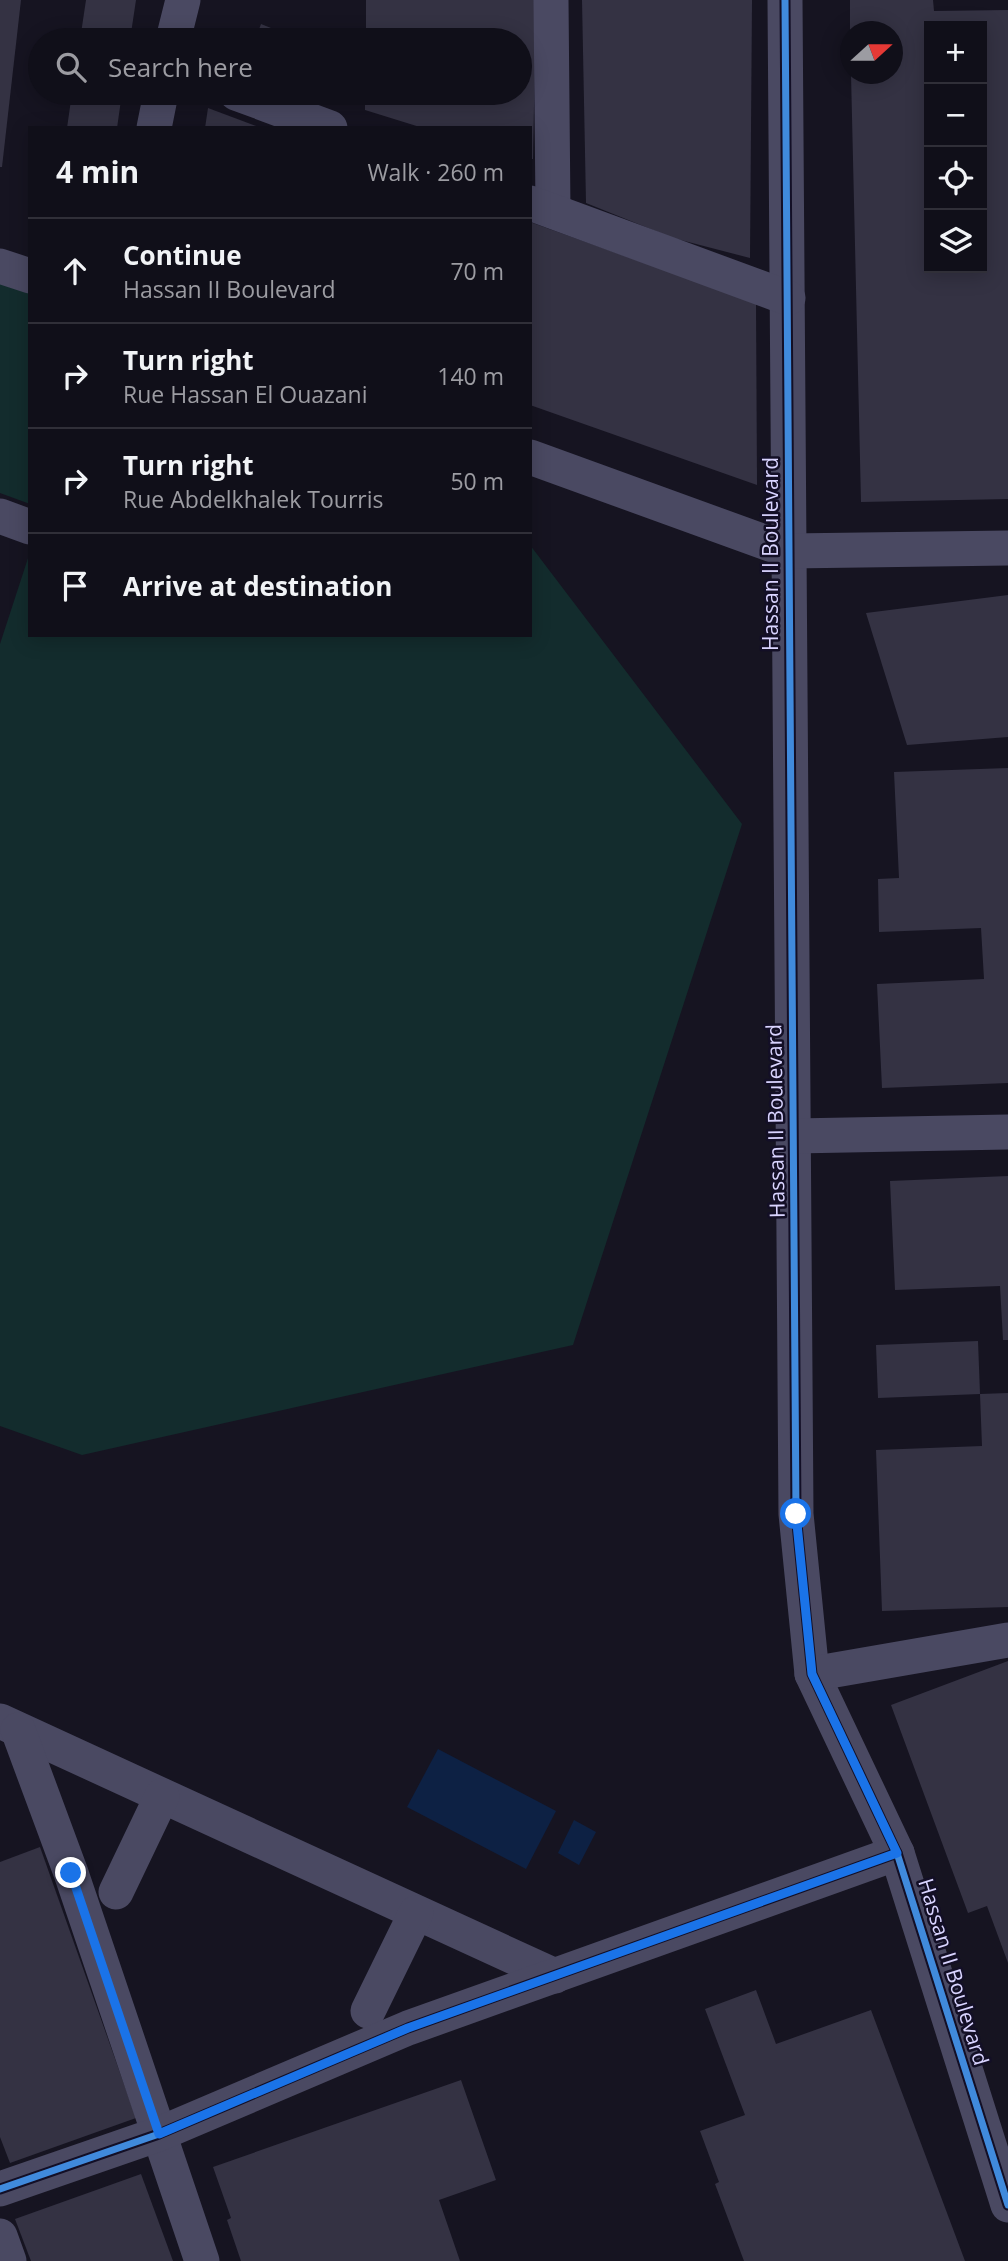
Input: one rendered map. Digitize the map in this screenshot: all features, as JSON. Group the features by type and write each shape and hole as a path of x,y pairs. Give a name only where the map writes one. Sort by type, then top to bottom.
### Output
{"street":[{"path":"176,28 183,0"},
{"path":"551,0 542,207 788,298"},
{"name":"Hassan II Boulevard","path":"785,0 796,1514 812,1674 897,1853 1008,2205"},
{"path":"154,126 159,105"},
{"path":"268,105 325,126"},
{"path":"0,266 28,275"},
{"path":"532,458 789,551 1008,548"},
{"path":"0,516 28,526"},
{"path":"794,1136 1008,1132"},
{"path":"812,1674 1008,1640"},
{"path":"9,1726 555,1976"},
{"path":"9,1726 71,1873 202,2261"},
{"path":"116,1892 162,1796"},
{"path":"0,2189 159,2134 408,2028 897,1853"},
{"path":"368,2011 416,1913"},
{"path":"0,2236 9,2261"}],"green space":[{"path":"0,260 28,269 28,503 0,493"},
{"path":"532,548 742,824 573,1345 82,1455 0,1426 0,644 28,558 28,637 532,637"}],"water":[{"path":"438,1749 556,1811 526,1869 407,1807"},
{"path":"574,1820 596,1832 579,1865 558,1853"}],"building":[{"path":"0,0 21,0 2,167 0,167"},
{"path":"86,0 136,0 132,28 82,28"},
{"path":"366,0 536,0 533,159 532,126 417,126 365,110 365,105 532,105 532,28 366,28"},
{"path":"582,0 752,0 750,258 673,238 586,203"},
{"path":"850,0 933,0 934,11 1008,10 1008,499 861,502 851,84 903,84 903,21 850,21"},
{"path":"70,105 120,105 117,126 67,126"},
{"path":"208,108 256,126 205,126"},
{"path":"532,223 756,303 757,485 532,406"},
{"path":"1008,595 1008,737 907,745 866,613"},
{"path":"1008,768 1008,1083 882,1088 877,984 984,979 981,928 879,932 878,879 899,878 894,772"},
{"path":"1008,1176 1008,1340 1003,1340 1000,1286 895,1290 890,1181"},
{"path":"978,1341 980,1394 878,1398 876,1345"},
{"path":"1008,1393 1008,1607 882,1611 876,1450 982,1446 980,1394"},
{"path":"1008,1661 1008,1963 987,1906 968,1913 891,1705"},
{"path":"40,1847 136,2118 10,2163 0,2137 0,1862"},
{"path":"756,1990 776,2044 871,2010 965,2261 744,2261 715,2184 719,2182 700,2131 745,2115 705,2009"},
{"path":"461,2080 496,2180 439,2200 460,2261 241,2261 227,2220 231,2218 213,2167"},
{"path":"141,2174 173,2261 31,2261 15,2219"}],"cycle path":[{"path":"785,0 796,1514 812,1674 897,1853 1008,2205"},
{"path":"0,2189 159,2134 408,2028 897,1853"}],"route":[{"path":"71,1873 159,2134 408,2028 897,1853 812,1674 796,1514"}]}
